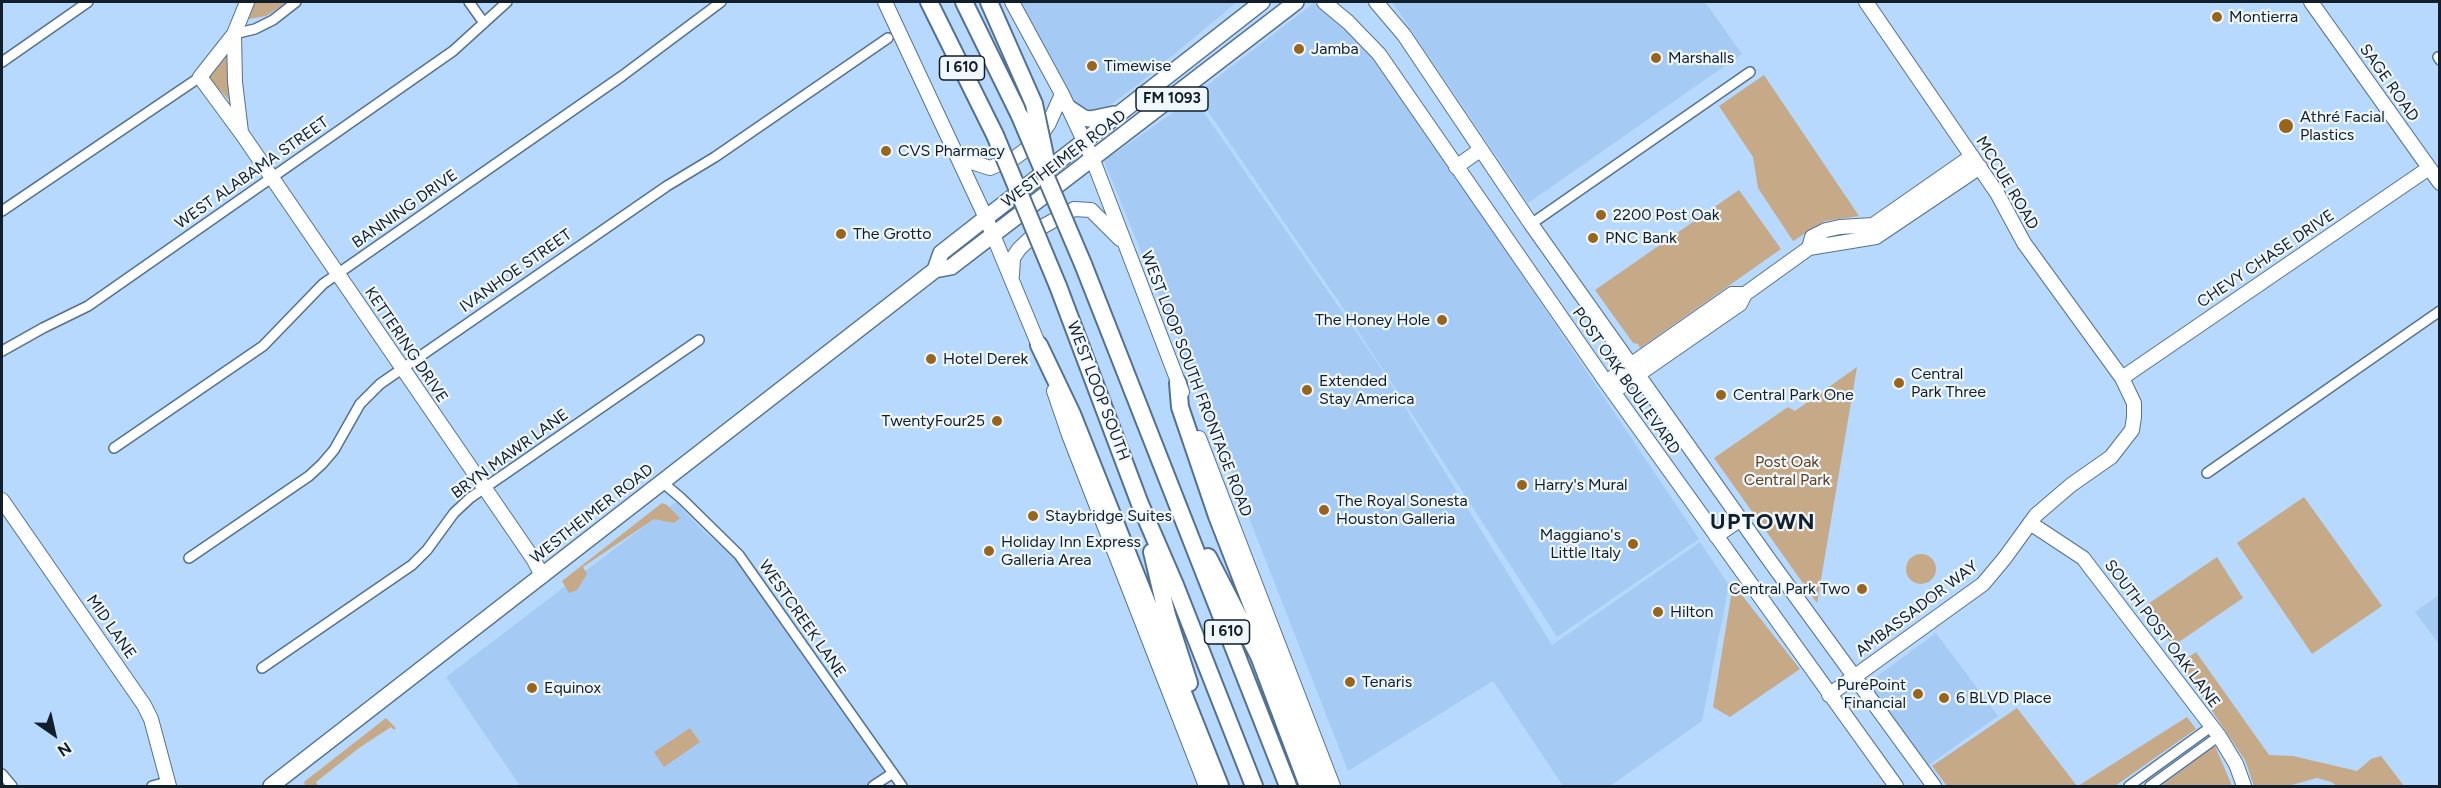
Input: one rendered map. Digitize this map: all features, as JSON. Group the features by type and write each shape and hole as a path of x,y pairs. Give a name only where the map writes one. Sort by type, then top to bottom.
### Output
{"highway":[{"path":"922,2 941,26"},
{"name":"WEST LOOP SOUTH","path":"929,2 994,135 1058,286 1140,504 1175,585 1254,786"},
{"name":"WEST LOOP SOUTH","path":"964,2 1020,116 1083,264 1288,786"},
{"path":"989,2 1034,104 1052,189"},
{"path":"1039,345 1072,414 1221,786"},
{"path":"1178,383 1180,407 1216,516 1322,786"},
{"path":"1167,477 1259,656 1308,786"},
{"path":"1140,504 1167,615 1221,786"}],"main road":[{"name":"KETTERING DRIVE","path":"247,2 234,34 200,77 338,274 534,560 542,576"},
{"path":"885,2 994,235 1039,345 1069,435 1206,786"},
{"name":"WEST LOOP SOUTH FRONTAGE ROAD","path":"1012,2 1065,101 1093,160 1333,786"},
{"name":"WESTHEIMER ROAD","path":"271,786 287,782 542,576 935,270 951,267 1296,2"},
{"name":"POST OAK BOULEVARD","path":"1324,2 1348,22 1379,54 1610,387 1829,696 1896,786"},
{"name":"POST OAK BOULEVARD","path":"1376,2 1404,35 1531,224 1934,786"},
{"name":"MCCUE ROAD","path":"1866,2 1997,193 2024,243 2122,378"},
{"name":"SAGE ROAD","path":"2312,2 2439,183"},
{"name":"WESTHEIMER ROAD","path":"935,270 941,253 1258,3"},
{"name":"KETTERING DRIVE","path":"234,34 235,82 242,134"},
{"path":"959,158 990,168 1016,157 1037,141 1065,101 1084,118 1117,114"},
{"path":"1456,167 1480,150"},
{"path":"1610,387 1732,294 1745,294 1809,248 1812,237 1840,226 1873,225 1976,162"},
{"name":"CHEVY CHASE DRIVE","path":"2122,378 2429,168"},
{"path":"1013,282 1012,265 1019,249 1042,227 1074,209 1090,210 1125,245"},
{"name":"AMBASSADOR WAY","path":"1829,696 1983,585 2030,523 2071,485 2111,457 2132,430 2134,403 2122,378"},
{"name":"MID LANE","path":"2,500 144,705 157,740 168,784"},
{"path":"1716,536 1741,519"},
{"name":"SOUTH POST OAK LANE","path":"2030,523 2083,558 2216,731 2236,764 2244,786"}],"street":[{"path":"2,62 88,2"},
{"path":"234,34 264,24 296,2"},
{"path":"469,2 484,23"},
{"name":"WEST ALABAMA STREET","path":"2,351 88,306 453,51 507,2"},
{"name":"BANNING DRIVE","path":"114,448 263,346 313,292 622,76 721,2"},
{"name":"IVANHOE STREET","path":"189,558 309,476 334,450 360,404 380,384 667,186 715,157 888,38"},
{"path":"1531,224 1750,72"},
{"path":"2,211 200,77"},
{"path":"2207,472 2439,311"},
{"name":"BRYN MAWR LANE","path":"262,668 412,565 427,550 454,513 484,488 699,340"},
{"name":"WESTCREEK LANE","path":"662,482 739,555 902,786"},
{"path":"2129,786 2216,731"},
{"path":"2150,786 2216,731"},
{"path":"873,786 893,773"},
{"path":"2,774 12,786"},
{"path":"152,786 168,784"}],"shaded area":[{"path":"1018,2 1237,2 1142,81 1083,126"},
{"path":"1315,2 1375,58 1403,97 1699,539 1557,637 1343,308 1196,94"},
{"path":"1392,2 1705,2 1742,54 1528,203"},
{"path":"1194,98 1377,362 1552,645 1700,542 1729,585 1702,721 1610,786 1563,786 1493,681 1348,771 1223,451 1104,161"},
{"path":"676,502 702,530 740,562 887,774 869,786 520,786 446,677"},
{"path":"2439,595 2439,644 2415,612"},
{"path":"1936,633 1998,716 1926,767 1874,692 1876,677"}],"green space":[{"path":"253,2 287,2 266,16 249,19 247,17"},
{"path":"227,55 229,100 208,77"},
{"path":"1764,75 1859,216 1825,221 1793,241 1758,188 1753,157 1719,106"},
{"path":"1739,190 1781,249 1640,348 1638,344 1633,343 1595,290"},
{"name":"Post Oak Central Park","path":"1857,367 1817,603 1714,458 1788,407 1795,411"},
{"path":"2304,497 2382,606 2312,654 2237,543"},
{"path":"662,503 680,518 674,523 654,519 583,567 587,574 577,590 569,593 562,581"},
{"path":"1921,554 1932,558 1936,569 1932,580 1921,584 1910,580 1906,569 1910,558"},
{"path":"2217,557 2243,598 2173,646 2145,606"},
{"path":"1733,584 1800,669 1730,717 1713,707"},
{"path":"2196,652 2269,755 2293,756 2357,771 2371,759 2381,756 2404,786 2337,786 2317,778 2288,786 2254,786 2245,760 2180,663"},
{"path":"2017,708 2077,786 1947,786 1932,766"},
{"path":"2187,717 2196,729 2115,786 2078,786"},
{"path":"386,718 396,728 394,730 391,727 359,748 316,782 318,786 305,786 304,782"},
{"path":"690,728 700,742 664,767 654,752"},
{"path":"2215,746 2232,786 2161,786"}],"place":[{"name":"Montierra","path":"2217,17"},
{"name":"Jamba","path":"1299,49"},
{"name":"Marshalls","path":"1656,58"},
{"name":"Timewise","path":"1092,66"},
{"name":"Athré Facial Plastics","path":"2286,126"},
{"name":"CVS Pharmacy","path":"886,151"},
{"name":"2200 Post Oak","path":"1601,215"},
{"name":"The Grotto","path":"841,234"},
{"name":"PNC Bank","path":"1593,238"},
{"name":"The Honey Hole","path":"1442,320"},
{"name":"Hotel Derek","path":"931,359"},
{"name":"Central Park Three","path":"1899,383"},
{"name":"Extended Stay America","path":"1307,390"},
{"name":"Central Park One","path":"1721,395"},
{"name":"TwentyFour25","path":"997,421"},
{"name":"Harry's Mural","path":"1522,485"},
{"name":"The Royal Sonesta Houston Galleria","path":"1324,510"},
{"name":"Staybridge Suites","path":"1033,516"},
{"name":"Maggiano's Little Italy","path":"1633,544"},
{"name":"Holiday Inn Express Galleria Area","path":"989,551"},
{"name":"Central Park Two","path":"1862,589"},
{"name":"Hilton","path":"1658,612"},
{"name":"Tenaris","path":"1350,682"},
{"name":"Equinox","path":"532,688"},
{"name":"PurePoint Financial","path":"1918,694"},
{"name":"6 BLVD Place","path":"1944,698"}],"district":[{"name":"UPTOWN","path":"1763,523"}]}
